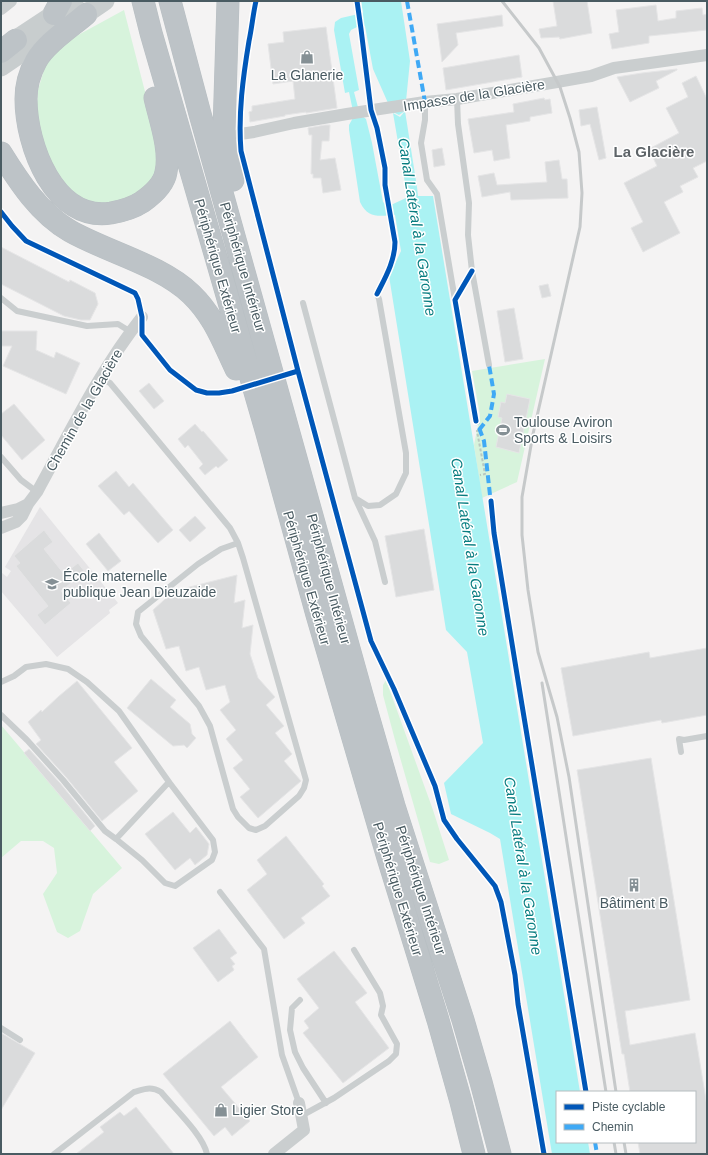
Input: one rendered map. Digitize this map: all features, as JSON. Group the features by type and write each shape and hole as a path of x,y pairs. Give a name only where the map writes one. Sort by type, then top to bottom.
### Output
{"highway":[{"name":"Périphérique Extérieur","path":"143,1 317,614 388,858 440,1027 474,1154"},
{"name":"Périphérique Intérieur","path":"170,1 200,114 362,695 399,821 482,1082 500,1154"},
{"path":"228,1 224,130 230,170 246,231 238,250"},
{"path":"80,8 45,49 32,70 27,86 26,98 28,121 34,145 41,165 49,180 66,200 78,208 91,213 107,214 123,211 139,204 151,196 160,185 166,173 167,158 165,137 142,46 151,33"},
{"path":"1,153 10,168 43,211 56,222 71,232 158,271 178,283 191,294 210,316 217,328 266,430"}],"main road":[{"path":"6,47 58,8 80,8 104,1"},
{"path":"1,67 67,22 80,8"}],"street":[{"path":"1,9 11,1"},
{"name":"Impasse de la Glacière","path":"240,134 371,110 458,99 584,77 614,68 707,55"},
{"name":"Chemin de la Glacière","path":"1,528 16,522 22,516 28,504 38,492 100,378 142,317"},
{"name":"Chemin de la Glacière","path":"1,513 18,509 28,504"},
{"path":"274,1154 304,1130 299,1103"}],"lane":[{"path":"458,99 458,124 468,203 468,235 472,272 489,365"},
{"path":"425,102 425,120 421,143 427,180 437,194 455,300"},
{"path":"371,110 377,128 385,168"},
{"path":"355,498 368,506 380,504 396,494 406,473 406,453 377,294"},
{"path":"1,298 17,311 86,326 118,324 131,332"},
{"path":"302,303 355,498 375,541 385,582"},
{"path":"100,378 110,383 230,528 238,543 306,780 304,788 299,796 266,826 256,830 249,828 238,818 233,809 210,726 199,706 141,636 136,624 138,612 198,564 221,549 238,543"},
{"path":"1,457 21,480 38,492"},
{"path":"1,682 14,676 26,667 46,664 68,669 87,682 119,710 169,782 214,840 215,852 212,860 175,886 165,883 142,860 105,831 27,740 1,715"},
{"path":"681,752 679,739 684,740 707,736"},
{"path":"116,839 169,782"},
{"path":"220,892 264,949 282,1055 299,1103"},
{"path":"301,1116 326,1103 368,1076 396,1054 397,1044 381,1015 383,1006 380,993 354,950"},
{"path":"300,1000 292,1008 290,1030 291,1037 295,1052 303,1068 326,1103"},
{"path":"1,1028 20,1040"},
{"path":"54,1154 134,1092 144,1089 155,1089 162,1092 199,1137 207,1154"}],"path":[{"path":"377,294 385,279 395,251 395,242 385,185 385,168"},
{"path":"479,430 477,431 485,474 480,475"}],"shaded area":[{"name":"École maternelle publique Jean Dieuzaide","path":"40,507 118,603 109,610 110,613 57,657 1,591 1,574 2,573 7,577 11,571 5,567"}],"green space":[{"path":"124,10 159,146 154,178 130,200 103,206 70,194 54,175 45,150 36,116 38,90 46,63 69,40"},
{"name":"Toulouse Aviron Sports & Loisirs","path":"545,359 517,482 482,498 474,445 480,415 472,371"},
{"path":"386,680 433,810 449,860 439,864 430,862 383,695 383,685"},
{"path":"1,725 122,868 93,894 80,931 68,938 57,932 43,894 57,873 54,848 43,841 21,841 1,858"}],"water":[{"name":"Canal Latéral à la Garonne","path":"361,1 401,1 410,61 405,111 418,196 433,196 580,1091 556,1091 556,1143 588,1143 590,1154 552,1154 500,839 451,814 444,783 483,743 467,652 446,630 389,276 401,251 395,215 379,216 370,214 360,202 349,130 349,125 354,116 349,92 345,93 334,30 335,22 341,18 363,13","holes":["365,26 373,69 393,112 399,115 405,111 400,117 393,113 406,189 406,198 393,204 386,205 383,202 366,119 360,115 354,92 359,90 349,34 351,30 357,27"]}],"building":[{"path":"553,1 587,1 592,33 560,39 559,37 541,38 539,29 557,26"},
{"path":"656,5 658,21 676,18 676,11 702,8 703,15 707,14 707,30 649,36 649,43 612,49 609,34 619,32 616,10"},
{"path":"502,15 503,26 456,33 458,45 442,62 437,24"},
{"path":"326,27 337,108 285,115 250,122 249,112 252,111 252,106 295,99 293,81 273,84 268,44 284,42 283,32"},
{"path":"519,55 522,77 446,90 443,68"},
{"path":"677,69 656,81 659,88 630,102 617,77 642,73"},
{"path":"696,76 707,99 707,161 693,168 698,177 680,186 683,192 664,202 680,233 643,252 631,228 643,222 624,183 657,166 649,149 679,133 666,108 688,97 682,83"},
{"path":"544,98 545,100 550,99 552,113 530,117 530,121 506,125 510,158 494,161 492,150 474,153 468,119 514,112 513,104"},
{"path":"597,107 606,158 599,160 590,124 581,126 579,110"},
{"path":"330,125 329,141 322,141 320,160 335,158 341,190 323,193 321,178 313,178 313,174 311,174 312,135 309,135 308,128"},
{"path":"442,148 445,165 434,167 432,150"},
{"path":"559,160 562,179 567,179 568,198 511,200 510,192 482,197 478,176 494,173 497,185 547,182 545,162"},
{"path":"1,247 69,282 70,280 95,293 98,304 90,320 81,320 64,316 1,284"},
{"path":"548,284 551,296 542,298 539,286"},
{"path":"514,308 523,359 505,362 497,311"},
{"path":"1,331 37,331 36,350 54,358 56,352 80,363 66,394 3,366 12,346 1,346"},
{"path":"149,383 164,401 154,409 139,391"},
{"path":"507,394 530,399 519,453 496,447 502,418 498,417 501,402 505,403"},
{"path":"14,404 45,440 22,460 1,435 1,414"},
{"path":"195,424 228,460 218,468 216,466 205,475 199,468 203,464 188,445 185,448 178,439"},
{"path":"116,471 129,487 133,483 173,530 158,543 129,511 124,515 98,486"},
{"path":"195,516 206,528 190,542 179,530"},
{"path":"424,529 434,590 396,597 385,536"},
{"path":"44,530 53,542 44,549 64,574 78,563 85,572 61,591 71,603 45,625 37,615 48,606 16,566 20,563 14,556"},
{"path":"99,533 121,561 108,571 86,544"},
{"path":"237,575 234,603 245,600 242,628 253,625 250,654 258,678 275,697 266,705 284,726 275,733 292,754 284,761 301,781 258,818 240,797 250,789 233,768 243,760 226,739 236,730 220,710 230,702 225,685 206,690 199,667 186,671 179,646 166,649 153,610 174,591"},
{"path":"707,648 707,715 662,723 661,720 573,736 561,668 649,652 650,658"},
{"path":"151,679 176,700 170,707 190,724 192,734 196,738 187,748 184,745 173,746 127,708"},
{"path":"77,681 132,748 114,762 138,791 102,821 66,777 36,744 41,740 28,722 41,710 42,712"},
{"path":"29,749 60,783 95,826 90,831 24,753"},
{"name":"Bâtiment B","path":"651,758 690,1000 625,1011 630,1045 695,1033 707,1106 707,1154 640,1154 638,1143 696,1143 696,1091 630,1091 624,1054 622,1054 577,770"},
{"path":"173,812 190,833 196,827 209,844 207,855 195,865 190,858 175,870 145,834"},
{"path":"286,836 324,884 322,886 330,896 301,918 305,923 284,939 247,890 267,874 257,860"},
{"path":"219,929 237,953 230,958 235,964 232,966 234,970 218,982 193,948"},
{"path":"334,951 367,993 355,1002 389,1048 343,1083 303,1033 309,1028 304,1021 319,1008 297,979"},
{"path":"230,1021 258,1057 221,1087 250,1121 232,1136 225,1127 214,1136 163,1074"},
{"path":"1,1033 35,1053 1,1110"},
{"path":"136,1107 174,1154 76,1154 104,1132 100,1127 120,1112 124,1116"}],"railway":[{"path":"502,1 539,48 560,87 579,152 582,193 580,227 533,434 522,497 522,535 528,590 538,652 557,717 569,777 616,1091"},
{"path":"542,683 606,1091"},
{"path":"614,1143 616,1154"},
{"path":"624,1143 626,1154"}],"marked path":[{"path":"407,1 425,102"},
{"path":"479,430 490,416 494,394 489,365"},
{"path":"475,417 484,441 491,504"},
{"path":"595,1143 597,1154"}],"cycle path":[{"path":"256,1 243,82 240,123 241,151 298,371 371,641 394,689 435,786 444,820 457,839 495,886 501,902 515,975 518,1004 544,1154"},
{"path":"357,1 371,110 377,128 385,168 385,185 395,242 395,249 391,263 377,294"},
{"path":"1,212 26,241 135,293 142,317 142,335 170,370 196,390 207,393 232,391 298,371"},
{"path":"472,271 455,300 476,421"},
{"path":"491,501 494,533 586,1091"}],"place":[{"name":"La Glanerie","path":"307,57"},
{"name":"Toulouse Aviron Sports & Loisirs","path":"503,430"},
{"name":"École maternelle publique Jean Dieuzaide","path":"52,584"},
{"name":"Bâtiment B","path":"634,885"},
{"name":"Ligier Store","path":"221,1110"}],"district":[{"name":"La Glacière","path":"654,152"}]}
